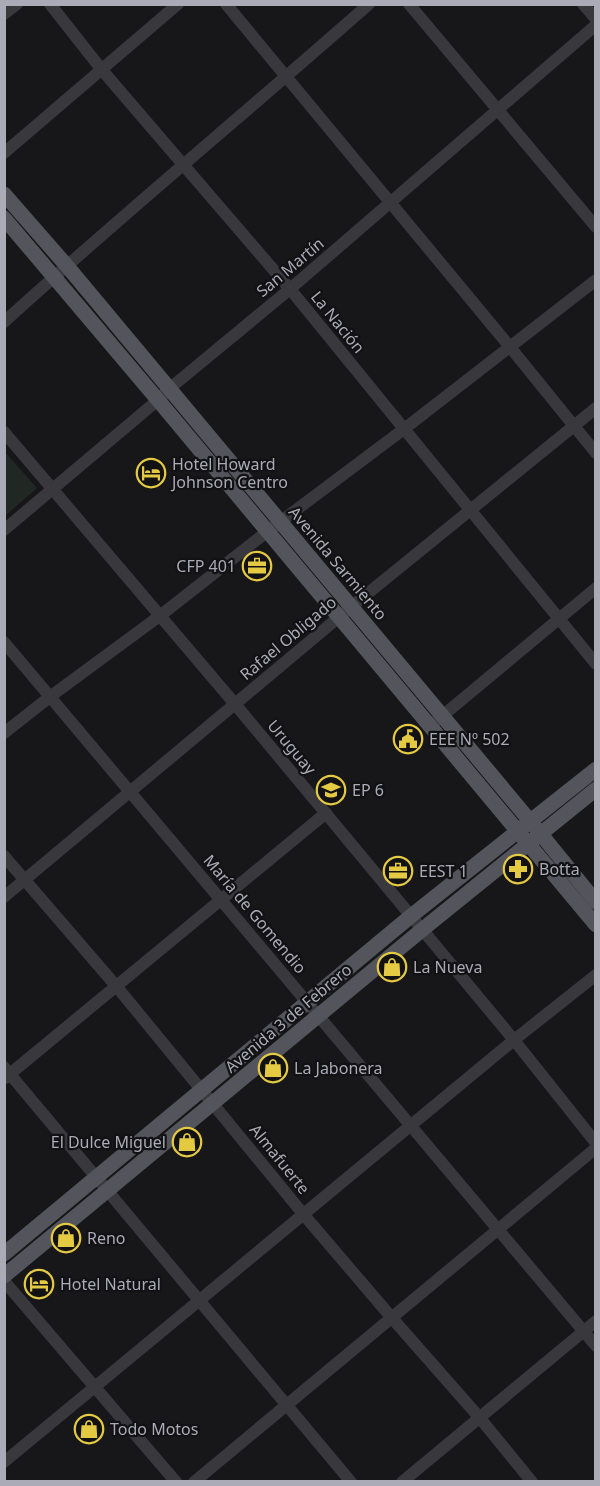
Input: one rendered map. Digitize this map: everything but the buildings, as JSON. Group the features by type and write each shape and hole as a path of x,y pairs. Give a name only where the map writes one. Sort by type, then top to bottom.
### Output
{"main road":[{"name":"Avenida Sarmiento","path":"4,194 67,266 164,394 274,527 339,618 596,902"},
{"name":"Avenida Sarmiento","path":"4,218 54,277 164,394"},
{"name":"Avenida Sarmiento","path":"274,527 351,607 435,722"},
{"name":"Avenida 3 de Febrero","path":"4,1254 411,916 529,829 596,769"},
{"name":"Avenida 3 de Febrero","path":"529,829 596,789"},
{"name":"Avenida 3 de Febrero","path":"4,1278 527,843 529,829"},
{"path":"527,843 596,925"}],"street":[{"path":"4,14 16,4"},
{"name":"La Nación","path":"50,4 102,70 290,290 596,664"},
{"path":"4,153 178,4"},
{"path":"226,4 596,453"},
{"path":"4,322 369,4"},
{"path":"409,4 596,227"},
{"path":"583,4 596,20"},
{"name":"San Martín","path":"4,530 290,290 596,25"},
{"path":"4,733 596,280"},
{"name":"Rafael Obligado","path":"4,897 351,607 596,408"},
{"name":"Uruguay","path":"4,432 161,615 423,929 596,1143"},
{"path":"435,722 596,588"},
{"name":"María de Gomendio","path":"4,642 596,1346"},
{"path":"326,813 117,987 6,1073 97,1177 351,1482"},
{"name":"Almafuerte","path":"4,856 117,987 304,1215 479,1417 532,1482"},
{"path":"4,1462 514,1040 596,975"},
{"path":"194,1482 596,1148"},
{"path":"4,1278 176,1482"},
{"path":"402,1482 596,1321"}],"shaded area":[{"path":"4,451 37,488 5,516 4,516"}],"place":[{"name":"Hotel Howard Johnson Centro","path":"151,473"},
{"name":"CFP 401","path":"257,566"},
{"name":"EEE Nº 502","path":"408,739"},
{"name":"EP 6","path":"331,790"},
{"name":"Botta","path":"518,869"},
{"name":"EEST 1","path":"398,871"},
{"name":"La Nueva","path":"392,967"},
{"name":"La Jabonera","path":"273,1068"},
{"name":"El Dulce Miguel","path":"187,1142"},
{"name":"Reno","path":"66,1238"},
{"name":"Hotel Natural","path":"39,1284"},
{"name":"Todo Motos","path":"89,1429"}]}
